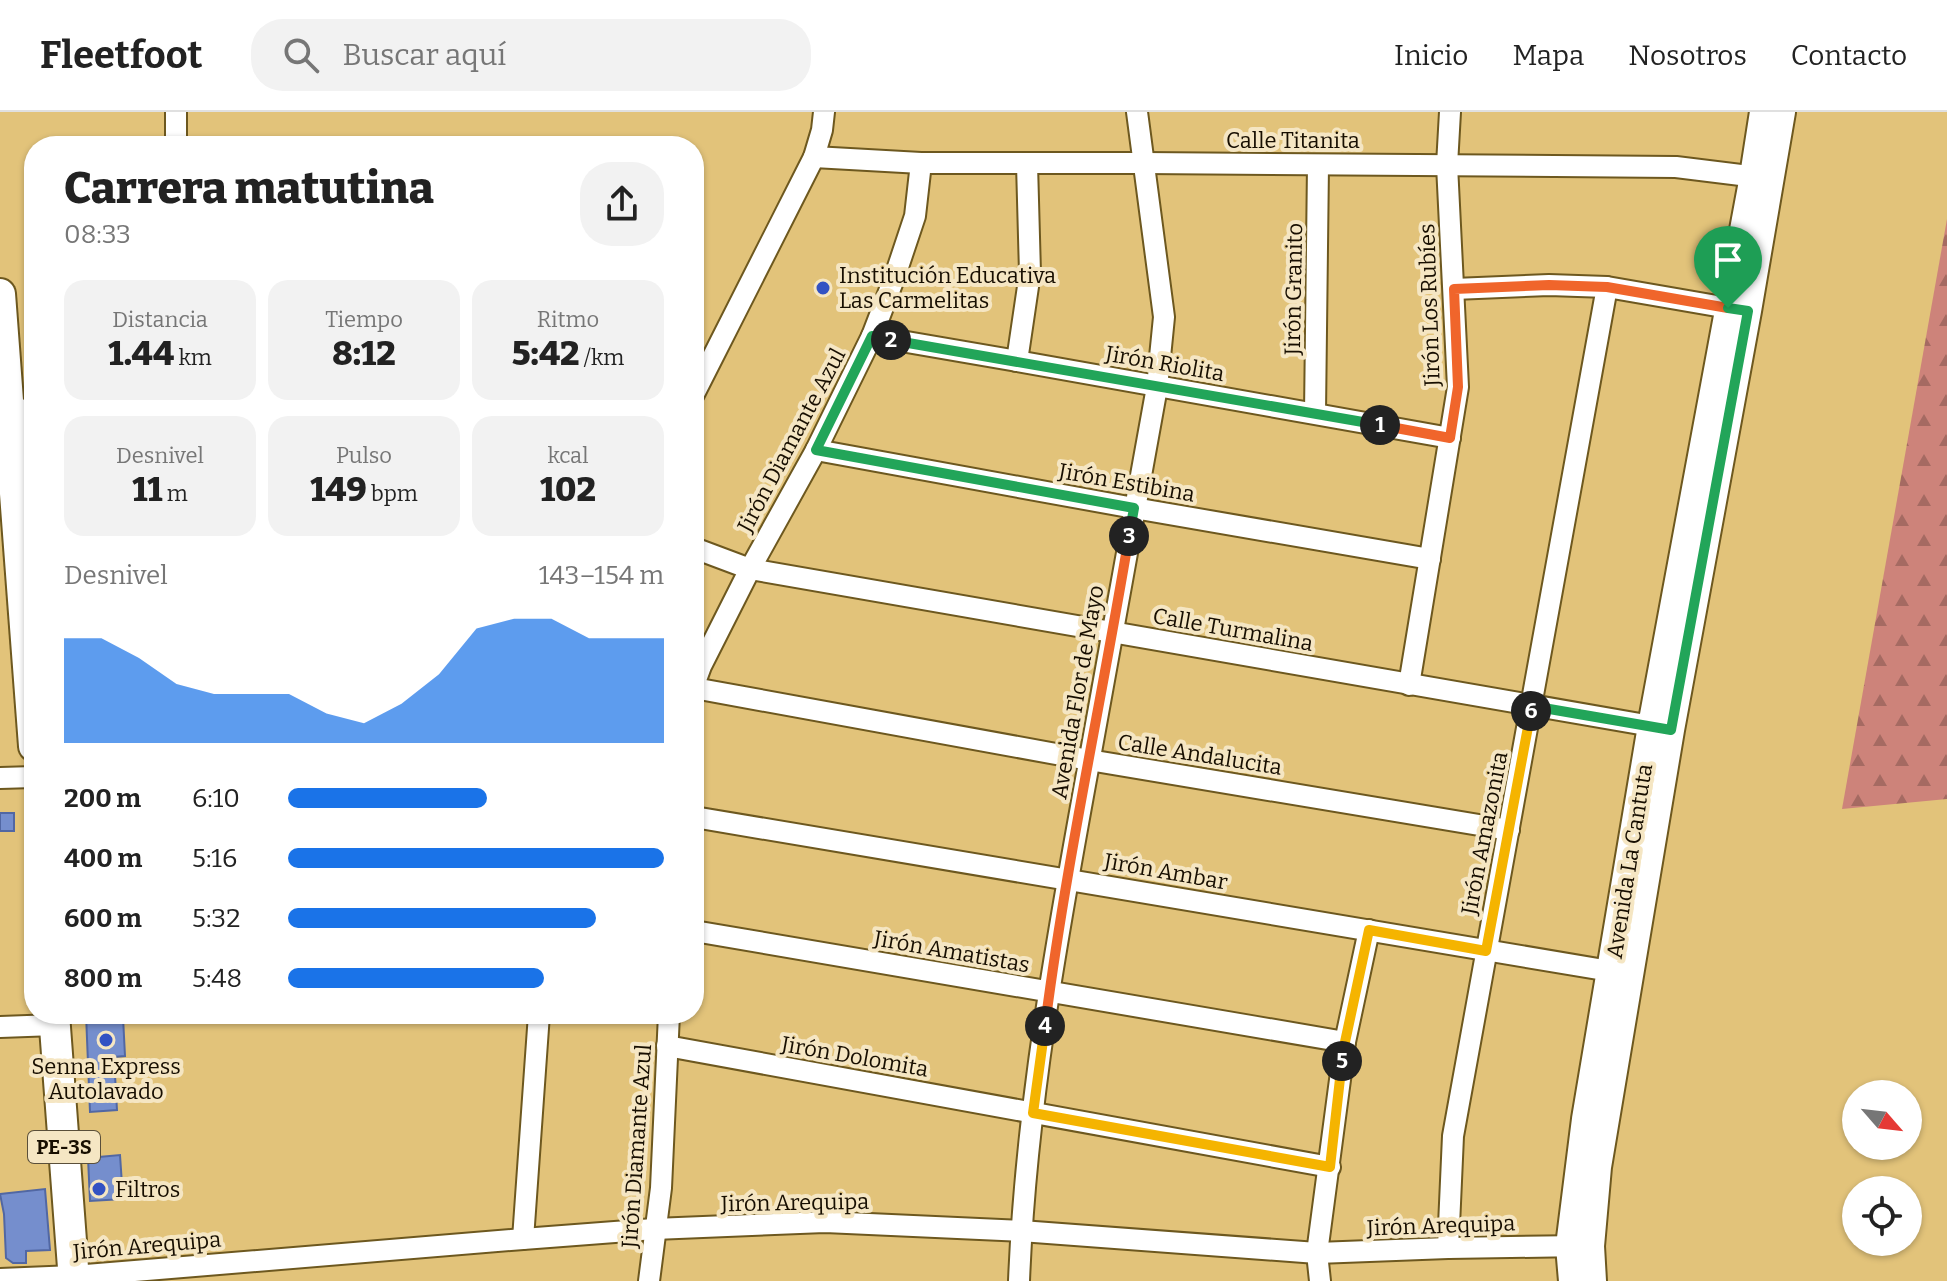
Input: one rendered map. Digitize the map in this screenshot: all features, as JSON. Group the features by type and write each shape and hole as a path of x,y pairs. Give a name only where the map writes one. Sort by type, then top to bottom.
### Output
{"highway":[{"path":"0,294 14,410 24,570"},
{"name":"PE-3S","path":"55,1024 74,1278"}],"main road":[{"name":"Avenida La Cantuta","path":"1762,178 1763,112"},
{"name":"Avenida La Cantuta","path":"1572,1281 1580,1246 1585,1119 1620,972 1661,728 1762,178 1782,112"},
{"name":"Avenida La Cantuta","path":"1580,1246 1593,1281"}],"street":[{"path":"176,112 176,136"},
{"path":"704,374 814,157 824,112"},
{"name":"Avenida Flor de Mayo","path":"1019,1281 1033,1113 1049,992 1157,387 1164,317 1137,112"},
{"name":"Jirón Los Rubíes","path":"1409,685 1458,387 1447,165 1450,112"},
{"name":"Calle Titanita","path":"814,157 921,163 1676,167 1762,178"},
{"name":"Jirón Diamante Azul","path":"704,660 816,450 872,336 915,216 921,163"},
{"path":"1017,361 1030,273 1027,164"},
{"name":"Jirón Granito","path":"1315,413 1318,165"},
{"path":"1454,289 1549,285 1607,287 1738,310"},
{"name":"Jirón Amazonita","path":"1448,1248 1453,1136 1607,287"},
{"name":"Jirón Riolita","path":"872,336 1450,438"},
{"name":"Jirón Estibina","path":"816,450 1430,559"},
{"name":"Calle Turmalina","path":"704,552 750,569 1661,728"},
{"name":"Calle Andalucita","path":"704,689 1089,760 1509,830"},
{"path":"0,778 24,777"},
{"name":"Jirón Ambar","path":"704,819 1620,972"},
{"path":"1320,1281 1317,1253 1345,1042 1369,930"},
{"name":"Jirón Amatistas","path":"704,933 1345,1042"},
{"path":"0,1027 24,1024"},
{"path":"523,1239 538,1024"},
{"name":"Jirón Diamante Azul","path":"649,1281 661,1188 668,1024"},
{"name":"Jirón Dolomita","path":"667,1046 1330,1167"},
{"name":"Jirón Arequipa","path":"0,1279 74,1278 654,1229 825,1222 1021,1231 1317,1253 1580,1246"}],"green space":[{"path":"1947,219 1947,799 1842,809"}],"building":[{"path":"0,813 14,813 14,831 0,831"},
{"path":"86,1024 123,1024 125,1056 114,1057 117,1110 90,1112"},
{"path":"120,1155 123,1199 90,1201 88,1158"},
{"path":"45,1189 50,1250 26,1251 26,1263 13,1263 6,1258 0,1194"}],"place":[{"name":"Institución Educativa Las Carmelitas","path":"823,288"},
{"name":"Senna Express Autolavado","path":"106,1040"},
{"name":"Filtros","path":"99,1189"}],"route":[{"path":"1549,285 1607,287 1728,308 1748,311 1671,730 1532,706 1486,951 1369,930 1345,1042 1330,1167 1033,1113 1067,878 1134,508 816,450 872,336 1450,438 1458,387 1454,289 1549,285"}]}
